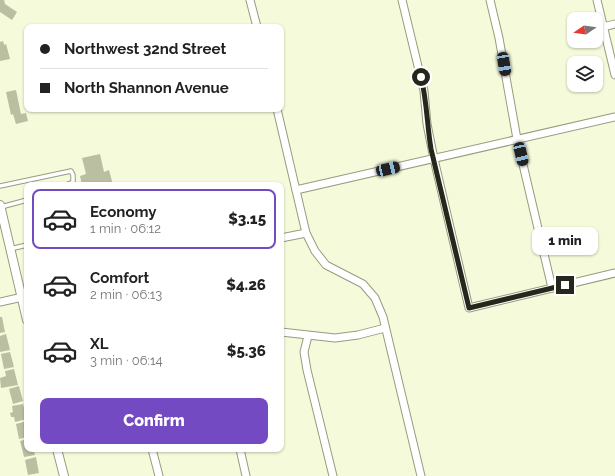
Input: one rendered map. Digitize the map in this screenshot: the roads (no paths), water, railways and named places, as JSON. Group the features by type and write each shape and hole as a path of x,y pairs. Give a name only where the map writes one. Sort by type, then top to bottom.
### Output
{"street":[{"path":"250,0 256,24"},
{"path":"402,0 424,91 427,124 434,159 469,308 615,273"},
{"path":"490,0 499,38 517,139 552,288"},
{"path":"597,0 600,12"},
{"path":"615,24 603,27 615,75"},
{"path":"278,112 306,232 315,252 326,264 363,284 375,298 383,317 421,476"},
{"path":"296,190 615,117"},
{"path":"0,302 24,297 10,249 1,210"},
{"path":"284,237 306,232"},
{"path":"284,332 340,338 385,328"},
{"path":"308,336 304,352 307,370 333,476"},
{"path":"58,452 64,476"},
{"path":"153,452 159,476"},
{"path":"241,452 246,476"}],"lane":[{"path":"0,186 71,171 73,175 73,182"},
{"path":"1,210 24,201"},
{"path":"10,249 24,246"}]}
